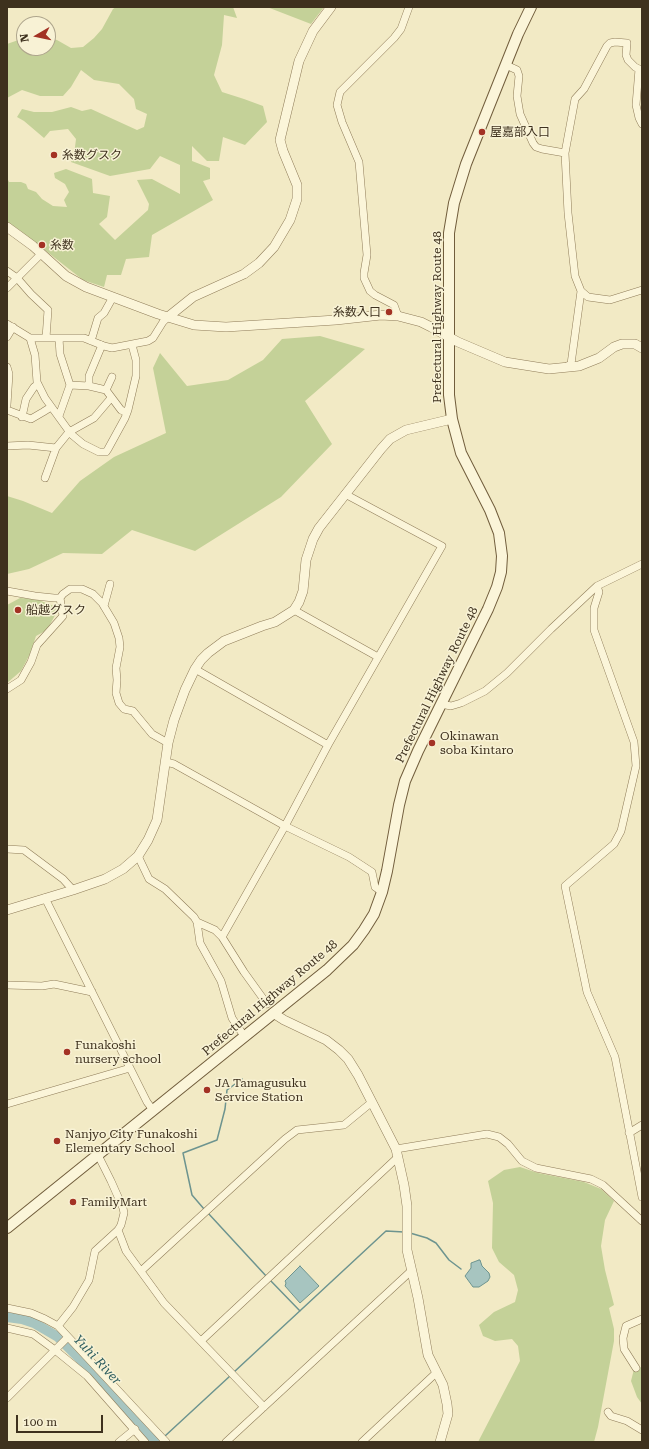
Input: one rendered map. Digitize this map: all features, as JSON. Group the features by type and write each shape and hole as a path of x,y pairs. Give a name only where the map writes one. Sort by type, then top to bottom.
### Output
{"main road":[{"name":"Prefectural Highway Route 48","path":"7,1228 322,973 353,945 374,914 382,892 387,871 405,781 418,751 493,599 501,572 502,556 499,534 495,522 461,453 452,419 449,395 449,246 451,216 466,164 524,19 531,7"}],"street":[{"path":"7,337 10,326 30,338 84,338 112,348 148,341 153,338 168,317 193,297 244,274 259,263 274,247 290,220 297,199 297,185 280,140 298,61 313,31 331,7"},
{"path":"398,316 394,305 370,291 364,278 367,255 359,162 342,122 337,105 340,92 402,29 409,7"},
{"path":"642,124 636,105 640,69 628,60 626,55 626,43 610,43 584,89 575,100 565,153 568,213 574,276 581,291 588,297 610,300 642,290"},
{"path":"506,65 517,70 519,76 517,96 520,114 533,143 536,147 542,149 565,153"},
{"path":"7,227 66,276 86,287 194,325 226,327 322,321 381,314 398,316 421,322 490,357 505,362 549,369 579,366 599,358 614,347 622,344 635,344 642,348"},
{"path":"7,288 41,254"},
{"path":"7,271 17,278 48,310 46,338"},
{"path":"566,367 571,364 581,291"},
{"path":"91,341 98,318 104,313 113,297"},
{"path":"30,338 36,355 37,382 50,407 59,416 70,432 83,444 99,452 106,452 127,413 136,376 136,360 132,345"},
{"path":"59,338 60,354 70,385 59,416"},
{"path":"89,386 89,376 102,345"},
{"path":"7,367 9,374 7,419"},
{"path":"106,390 112,377"},
{"path":"22,417 26,399 34,387 38,384"},
{"path":"70,385 89,386 106,390 121,410 127,413"},
{"path":"45,478 56,448 70,432 94,418 111,398"},
{"path":"8,409 22,417 31,419 50,407"},
{"path":"7,910 73,890 114,875 138,856 148,840 157,820 168,743 174,720 195,669 208,653 224,641 275,622 294,610 303,591 306,560 312,539 345,494 381,449 394,436 414,427 452,419"},
{"path":"7,446 28,445 56,448"},
{"path":"222,937 285,826 328,745 442,546 345,494"},
{"path":"441,704 451,706 461,703 485,691 507,673 550,629 597,586 642,564"},
{"path":"104,606 110,584"},
{"path":"597,586 599,592 594,608 594,630 634,742 636,766 621,831 614,844 565,886 587,992 615,1057 642,1197"},
{"path":"7,690 21,680 31,662 37,645 63,616 60,598 66,590 74,588 82,589 93,594 104,606 114,623 119,638 120,647 116,668 116,693 119,703 124,709 132,711 152,734 168,743"},
{"path":"7,591 35,596 60,598"},
{"path":"294,610 378,657"},
{"path":"195,669 328,745"},
{"path":"166,762 174,764 285,826 350,857 372,872 375,887 382,892"},
{"path":"7,849 24,850 63,879 73,890"},
{"path":"138,856 149,879 165,889 194,917 197,922 200,943 221,981 232,1018 244,1036"},
{"path":"45,898 146,1102 153,1110"},
{"path":"197,922 215,930 222,937 244,972 267,1004"},
{"path":"7,985 42,986 54,984 92,992"},
{"path":"273,1013 284,1020 326,1040 348,1059 372,1102 397,1153 407,1206 407,1250 411,1271 418,1298 428,1355 443,1385 447,1404 448,1414 440,1442"},
{"path":"7,1104 130,1068"},
{"path":"141,1271 285,1139 297,1130 344,1125 372,1102"},
{"path":"629,1133 642,1125"},
{"path":"200,1341 397,1153 487,1134 499,1137 508,1144 522,1161 536,1168 591,1179 603,1185 642,1220"},
{"path":"58,1326 73,1307 89,1280 95,1251 118,1230 124,1213 98,1155"},
{"path":"118,1230 126,1251 164,1303 264,1407"},
{"path":"226,1442 411,1271"},
{"path":"7,1308 31,1313 58,1326 166,1442"},
{"path":"636,1368 624,1349 624,1325 642,1320"},
{"path":"7,1328 33,1334 87,1376 145,1442"},
{"path":"7,1398 68,1337"},
{"path":"362,1442 436,1373"},
{"path":"608,1412 611,1416 627,1421 642,1430"},
{"path":"119,1442 135,1429"}],"green space":[{"path":"116,7 233,7 237,18 224,15 222,45 214,75 222,92 263,106 267,122 245,145 223,137 219,161 207,161 192,146 192,161 210,168 210,179 203,181 213,200 152,235 149,257 126,259 121,275 107,275 104,287 83,280 7,222 7,178 9,182 21,182 26,184 28,189 36,192 42,199 53,206 67,207 64,200 69,192 65,184 55,178 54,173 66,169 92,179 93,193 110,196 107,217 99,224 115,240 148,210 149,204 137,180 152,179 180,194 180,165 160,156 150,169 110,176 71,162 74,155 76,139 68,129 50,131 44,138 17,117 22,109 34,112 52,112 71,107 82,111 91,109 137,130 144,127 147,114 136,109 134,99 119,84 94,80 81,70 71,87 63,96 40,96 22,90 7,98 7,44 16,41 16,56 56,56 56,40 71,48 83,47 102,29 113,9"},
{"path":"267,7 324,7 311,24"},
{"path":"320,336 365,349 305,401 332,444 281,497 195,551 132,530 102,554 63,553 29,569 7,574 7,496 52,513 80,481 114,457 166,433 153,368 160,353 187,386 228,380 263,360 282,339"},
{"path":"20,598 36,599 59,608 47,630 36,636 30,654 21,671 7,683 7,605"},
{"path":"520,1167 538,1173 584,1182 601,1189 614,1201 605,1220 601,1246 605,1270 614,1305 609,1308 614,1329 614,1341 594,1442 478,1442 520,1361 518,1346 512,1339 495,1341 483,1336 479,1325 494,1312 515,1302 518,1290 514,1275 499,1262 492,1248 493,1203 488,1181 504,1170"},
{"path":"642,1367 642,1404 637,1397 631,1381 634,1369"}],"water":[{"path":"479,1260 482,1266 489,1273 490,1277 488,1281 479,1287 473,1287 465,1276 471,1268 471,1263"},
{"path":"300,1266 319,1286 300,1303 285,1286 285,1281"}],"waterway":[{"path":"204,1209 192,1195 183,1153 217,1140 225,1109 227,1090 242,1079"},
{"path":"208,1213 267,1277"},
{"path":"234,1372 386,1231 404,1232"},
{"path":"410,1233 427,1238 436,1243 449,1260 461,1269"},
{"path":"269,1279 300,1311"},
{"name":"Yuhi River","path":"7,1317 22,1319 34,1323 58,1337 89,1368 155,1442"},
{"path":"165,1436 230,1376"}],"place":[{"name":"屋嘉部入口","path":"482,132"},
{"name":"糸数グスク","path":"54,155"},
{"name":"糸数","path":"42,245"},
{"name":"糸数入口","path":"389,312"},
{"name":"船越グスク","path":"18,610"},
{"name":"Okinawan soba Kintaro","path":"432,743"},
{"name":"Funakoshi nursery school","path":"67,1052"},
{"name":"JA Tamagusuku Service Station","path":"207,1090"},
{"name":"Nanjyo City Funakoshi Elementary School","path":"57,1141"},
{"name":"FamilyMart","path":"73,1202"}]}
